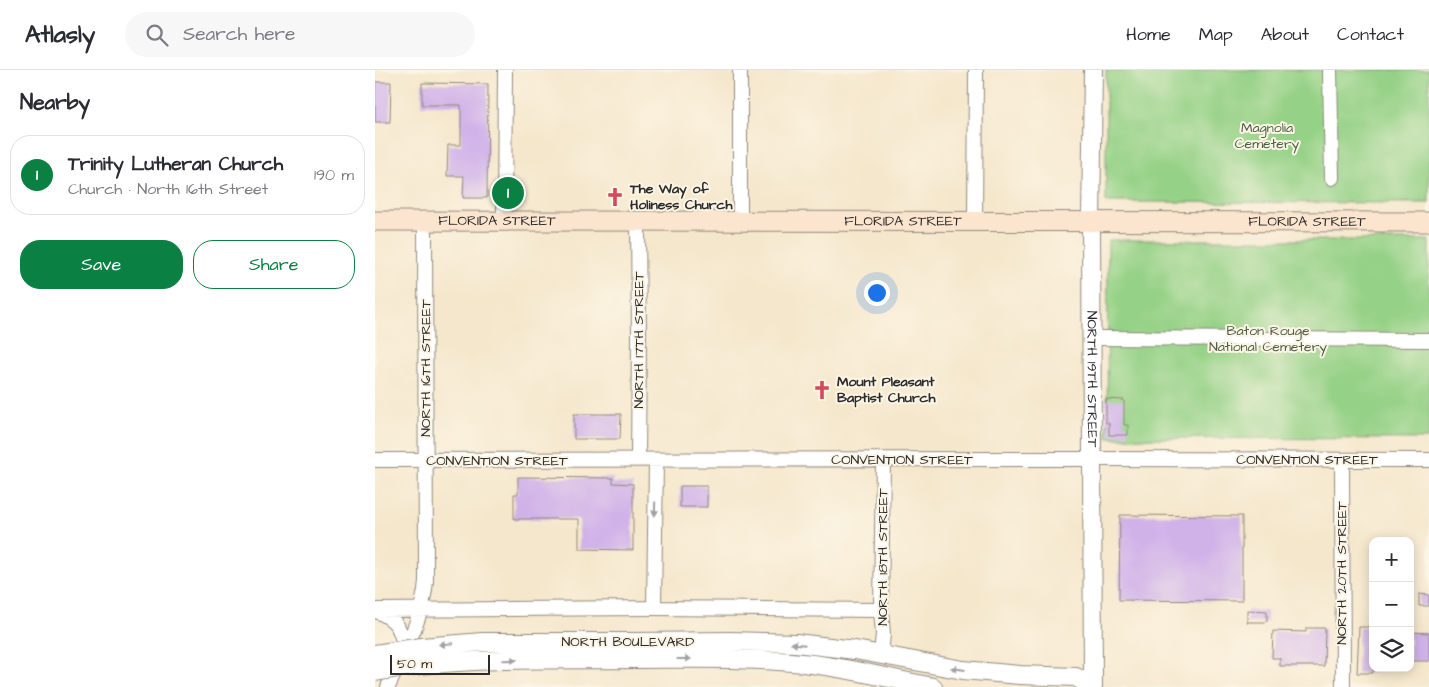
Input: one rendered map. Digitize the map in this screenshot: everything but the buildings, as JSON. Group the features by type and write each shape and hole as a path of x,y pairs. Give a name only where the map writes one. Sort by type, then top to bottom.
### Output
{"main road":[{"name":"FLORIDA STREET","path":"375,221 1429,222"}],"street":[{"path":"504,221 505,70"},
{"path":"740,70 740,221"},
{"path":"975,222 976,70"},
{"name":"NORTH 19TH STREET","path":"1092,687 1091,222 1093,70"},
{"path":"1330,70 1332,178"},
{"name":"NORTH 16TH STREET","path":"388,687 425,598 427,461 425,221"},
{"name":"NORTH 17TH STREET","path":"638,221 638,460"},
{"path":"1091,338 1429,340"},
{"name":"CONVENTION STREET","path":"375,460 1429,460"},
{"path":"654,608 656,460"},
{"name":"NORTH 18TH STREET","path":"881,655 883,634 881,610 883,460"},
{"name":"NORTH 20TH STREET","path":"1342,460 1343,687"},
{"path":"375,611 421,609 654,608 881,610"},
{"path":"375,611 386,615 396,624 402,636 404,651"},
{"name":"NORTH BOULEVARD","path":"375,654 422,647 482,642 731,641 796,644 881,655 954,669 995,674 1076,677 1092,687"},
{"path":"880,682 881,655"},
{"name":"NORTH BOULEVARD","path":"375,672 419,665 469,661 762,660 811,664 880,682 933,687"}],"green space":[{"name":"Magnolia Cemetery","path":"1106,70 1429,70 1429,203 1106,202"},
{"name":"Baton Rouge National Cemetery","path":"1108,240 1429,240 1429,439 1107,438"}],"place":[{"name":"Trinity Lutheran Church","path":"508,193"},
{"name":"The Way of Holiness Church","path":"615,197"},
{"name":"Mount Pleasant Baptist Church","path":"822,390"}]}
